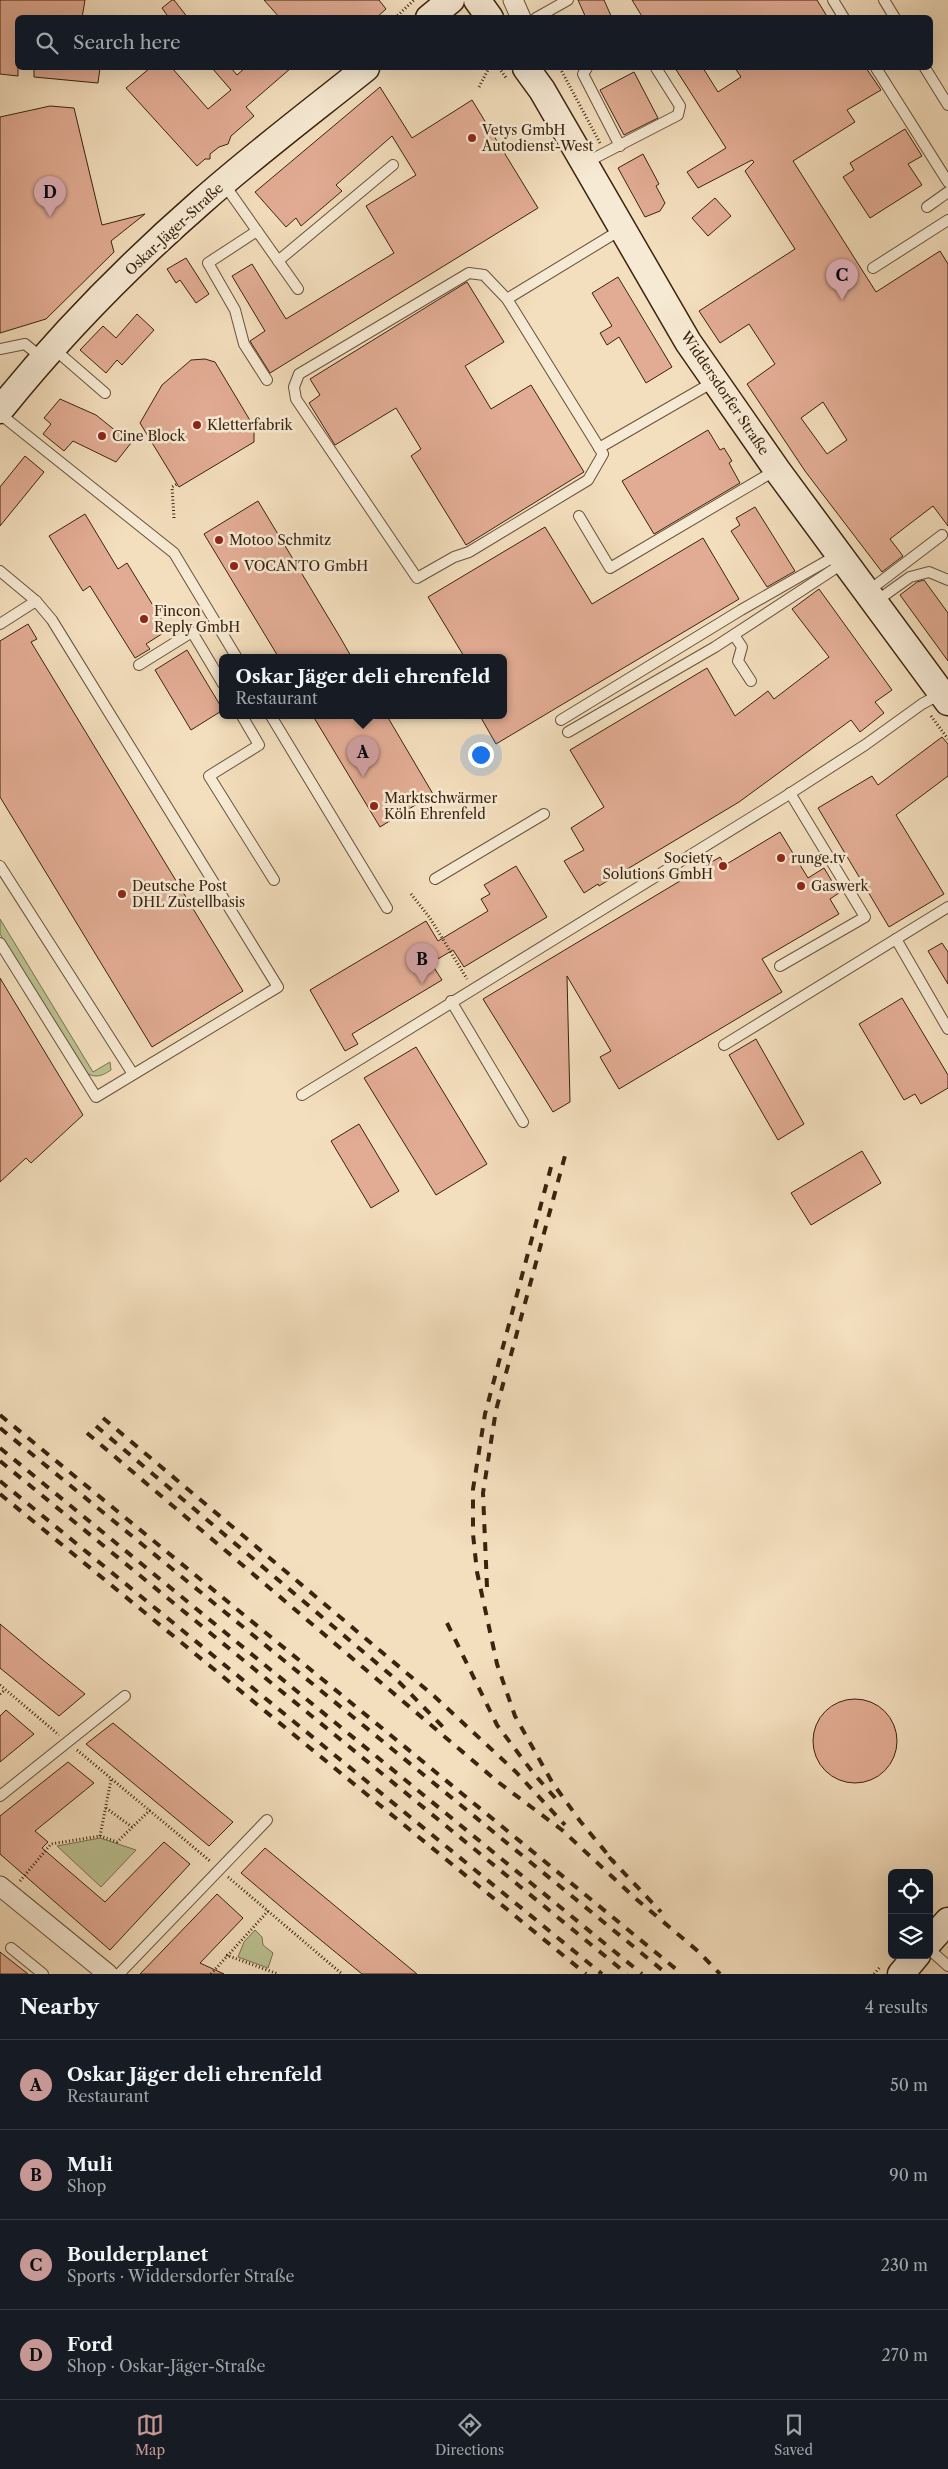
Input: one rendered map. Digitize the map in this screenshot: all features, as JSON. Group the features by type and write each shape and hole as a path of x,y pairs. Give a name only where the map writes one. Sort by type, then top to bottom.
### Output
{"main road":[{"path":"433,15 451,0"},
{"path":"477,0 488,15"},
{"name":"Oskar-Jäger-Straße","path":"0,410 47,353 141,257 223,184 364,70"},
{"name":"Widdersdorfer Straße","path":"528,70 539,79 595,158 622,229 688,342 777,470 946,694"},
{"path":"901,1974 914,1959"}],"street":[{"path":"513,0 520,15"},
{"path":"0,1886 108,1974"}],"lane":[{"path":"541,15 568,0"},
{"path":"833,0 842,15"},
{"path":"884,0 893,15"},
{"path":"586,70 583,74 620,146"},
{"path":"595,158 678,115 680,106 657,70"},
{"path":"877,70 948,182"},
{"path":"926,70 948,105"},
{"path":"278,261 393,165"},
{"path":"223,184 298,289"},
{"path":"927,206 948,192"},
{"path":"873,268 948,220"},
{"path":"506,299 622,229"},
{"path":"257,231 208,262 235,310 244,344 267,380"},
{"path":"469,273 484,274 506,299 603,454 588,480 469,552 454,557 418,578 296,399 294,387 299,374 469,273"},
{"path":"0,349 25,344 47,353 105,393"},
{"path":"599,448 716,380"},
{"path":"0,414 174,553 235,654"},
{"path":"579,516 610,568 777,470"},
{"path":"871,597 942,536"},
{"path":"568,732 734,635 843,558"},
{"path":"560,720 741,610 843,558"},
{"path":"0,571 36,601 52,620 278,987 96,1097 0,943"},
{"path":"871,597 910,577 929,572 948,580"},
{"path":"0,624 36,601"},
{"path":"139,665 192,632 219,677"},
{"path":"734,635 742,647 738,661 750,681"},
{"path":"302,1095 347,1069 356,1060 790,793 865,745 922,704 946,694"},
{"path":"244,719 259,745 209,776 274,880"},
{"path":"273,719 387,908"},
{"path":"780,966 865,917 790,793"},
{"path":"435,879 544,814"},
{"path":"0,866 133,1074"},
{"path":"724,1045 948,907"},
{"path":"896,939 948,1029"},
{"path":"451,1001 523,1122"},
{"path":"0,1796 125,1696"},
{"path":"118,1974 267,1820"},
{"path":"939,1935 948,1966"},
{"path":"11,1948 43,1974"}],"path":[{"path":"398,15 414,0"},
{"path":"479,87 488,70"},
{"path":"561,70 595,158"},
{"path":"174,518 172,487 177,484"},
{"path":"411,894 430,918 472,988"},
{"path":"0,1685 342,1974"},
{"path":"0,1694 5,1690"},
{"path":"100,1836 111,1780"},
{"path":"106,1808 132,1828"},
{"path":"24,1877 51,1844 100,1836 117,1842 150,1810"},
{"path":"211,1974 226,1955 268,1911"},
{"path":"226,1955 278,1974"}],"green space":[{"path":"0,919 93,1072 110,1062 111,1070 94,1076 83,1070 0,934"},
{"path":"100,1838 136,1850 101,1887 57,1846"},
{"path":"255,1930 262,1937 263,1945 273,1953 268,1968 238,1957 244,1942"}],"building":[{"path":"0,0 85,0 82,15 15,15 15,70 18,70 18,76 0,74"},
{"path":"174,0 186,15 167,15 162,8"},
{"path":"264,0 379,0 386,9 379,15 277,15"},
{"path":"578,0 604,0 611,15 585,15"},
{"path":"632,0 817,0 826,15 641,15"},
{"path":"34,70 100,70 98,83 34,77"},
{"path":"148,70 174,70 208,109 231,90 214,70 233,70 237,75 243,70 289,70 246,107 254,116 231,136 228,144 219,147 210,154 210,159 205,159 197,166 126,88"},
{"path":"676,70 704,70 718,92 741,77 736,70 867,70 881,90 847,110 855,122 793,161 876,292 940,251 948,264 948,526 933,506 890,539 903,556 882,572 805,471 747,384 775,364 749,324 720,343 699,311 795,249 745,171 754,162 752,160 698,188 687,172 726,148","holes":["823,402 847,440 827,454 801,418"]},
{"path":"634,72 658,118 624,135 600,90"},
{"path":"380,87 412,138 472,100 538,208 270,373 250,341 265,331 232,276 252,264 286,319 394,253 366,206 416,175 392,136 336,185 342,191 301,226 296,218 286,227 255,192"},
{"path":"50,106 74,108 102,225 145,214 111,241 114,252 46,319 0,333 0,117"},
{"path":"905,129 922,156 908,164 922,185 870,218 843,177 854,170 850,163"},
{"path":"643,154 659,184 656,186 665,203 660,211 645,217 618,168"},
{"path":"715,198 731,216 708,236 692,218"},
{"path":"186,258 209,294 196,303 180,280 176,283 167,269"},
{"path":"618,277 672,367 646,383 619,337 607,345 600,333 612,326 592,293"},
{"path":"467,282 504,342 465,366 491,409 531,385 584,472 466,545 411,456 421,449 396,408 335,445 309,403 320,395 310,379"},
{"path":"137,314 154,330 122,365 117,360 106,373 80,350 103,326 116,338"},
{"name":"Kletterfabrik","path":"205,359 215,362 254,427 254,442 179,487 140,423 162,385 191,360"},
{"path":"60,399 96,415 131,443 116,462 73,441 64,451 43,434 51,424 44,418"},
{"path":"708,430 720,450 724,448 732,461 729,463 740,483 654,534 622,481"},
{"path":"25,456 44,472 0,526 0,487"},
{"path":"258,501 350,654 277,654 204,534"},
{"path":"755,507 795,571 767,587 731,531 740,525 736,518"},
{"path":"85,514 118,569 127,563 168,630 146,644 150,649 135,658 90,586 83,591 49,536"},
{"path":"545,527 592,604 703,538 739,599 496,744 482,719 507,719 507,654 463,654 428,597"},
{"path":"924,580 948,613 948,661 900,595 917,582"},
{"path":"819,589 892,690 875,702 884,713 860,732 851,720 739,802 599,886 598,884 584,893 564,861 584,850 571,828 604,807 570,750 707,668 735,716 768,691 774,699 829,657 792,609"},
{"name":"Deutsche Post DHL Zustellbasis","path":"28,624 37,639 31,642 243,991 152,1047 0,797 0,641"},
{"path":"187,650 219,703 219,712 191,730 155,670"},
{"path":"315,719 389,719 433,794 380,827"},
{"path":"942,737 948,744 948,776 896,815 944,894 889,927 818,808 872,776 878,785"},
{"path":"780,832 808,878 824,868 839,893 830,899 839,914 762,959 782,992 619,1089 600,1057 611,1051 567,976 570,1102 553,1112 483,999 720,857 725,865"},
{"path":"516,866 547,917 464,967 453,950 431,963 442,980 352,1034 358,1044 345,1051 310,990 426,921 438,941 488,911 481,899 490,894 484,885"},
{"path":"942,943 948,952 948,984 928,951"},
{"path":"0,978 83,1115 31,1163 26,1158 0,1182"},
{"path":"902,998 948,1075 948,1088 921,1104 915,1094 904,1100 859,1024"},
{"path":"756,1039 804,1124 778,1140 729,1055"},
{"path":"416,1047 487,1164 436,1195 364,1078"},
{"path":"359,1124 399,1191 371,1208 331,1141"},
{"path":"862,1151 881,1183 811,1225 791,1193"},
{"path":"0,1624 85,1694 59,1716 0,1668"},
{"path":"855,1699 878,1706 890,1718 897,1741 890,1764 878,1776 855,1783 832,1776 820,1764 813,1741 820,1718 832,1706"},
{"path":"6,1710 34,1734 0,1762 0,1716"},
{"path":"113,1723 233,1822 209,1846 86,1744"},
{"path":"68,1762 94,1783 35,1831 48,1842 42,1848 105,1902 164,1842 190,1864 110,1950 0,1854 0,1816"},
{"path":"265,1848 417,1974 362,1974 300,1923 241,1873"},
{"path":"217,1894 243,1918 200,1963 224,1974 140,1974"},
{"path":"0,1952 28,1974 0,1974"}],"railway":[{"path":"487,1587 483,1493 496,1410 566,1152"},
{"path":"551,1167 485,1414 473,1489 473,1534 477,1572 497,1664 515,1716 552,1782 580,1821 614,1862"},
{"path":"0,1415 682,1974"},
{"path":"103,1418 434,1696 516,1772 565,1825"},
{"path":"96,1426 399,1682 447,1731"},
{"path":"0,1428 667,1974"},
{"path":"87,1433 498,1782 562,1830 635,1898 699,1952 720,1974"},
{"path":"0,1448 642,1974"},
{"path":"0,1461 627,1974"},
{"path":"0,1481 602,1974"},
{"path":"0,1494 586,1974"},
{"path":"447,1623 497,1725 534,1774 557,1800"},
{"path":"609,1857 661,1912"}],"place":[{"name":"Vetys GmbH Autodienst-West","path":"472,138"},
{"name":"Ford","path":"50,217"},
{"name":"Boulderplanet","path":"842,300"},
{"name":"Kletterfabrik","path":"197,425"},
{"name":"Cine Block","path":"102,436"},
{"name":"Motoo Schmitz","path":"219,540"},
{"name":"VOCANTO GmbH","path":"234,566"},
{"name":"Fincon Reply GmbH","path":"144,619"},
{"name":"Oskar Jäger deli ehrenfeld","path":"363,777"},
{"name":"Marktschwärmer Köln Ehrenfeld","path":"374,806"},
{"name":"runge.tv","path":"781,858"},
{"name":"Society Solutions GmbH","path":"723,866"},
{"name":"Gaswerk","path":"801,886"},
{"name":"Deutsche Post DHL Zustellbasis","path":"122,894"},
{"name":"Muli","path":"422,984"}]}
